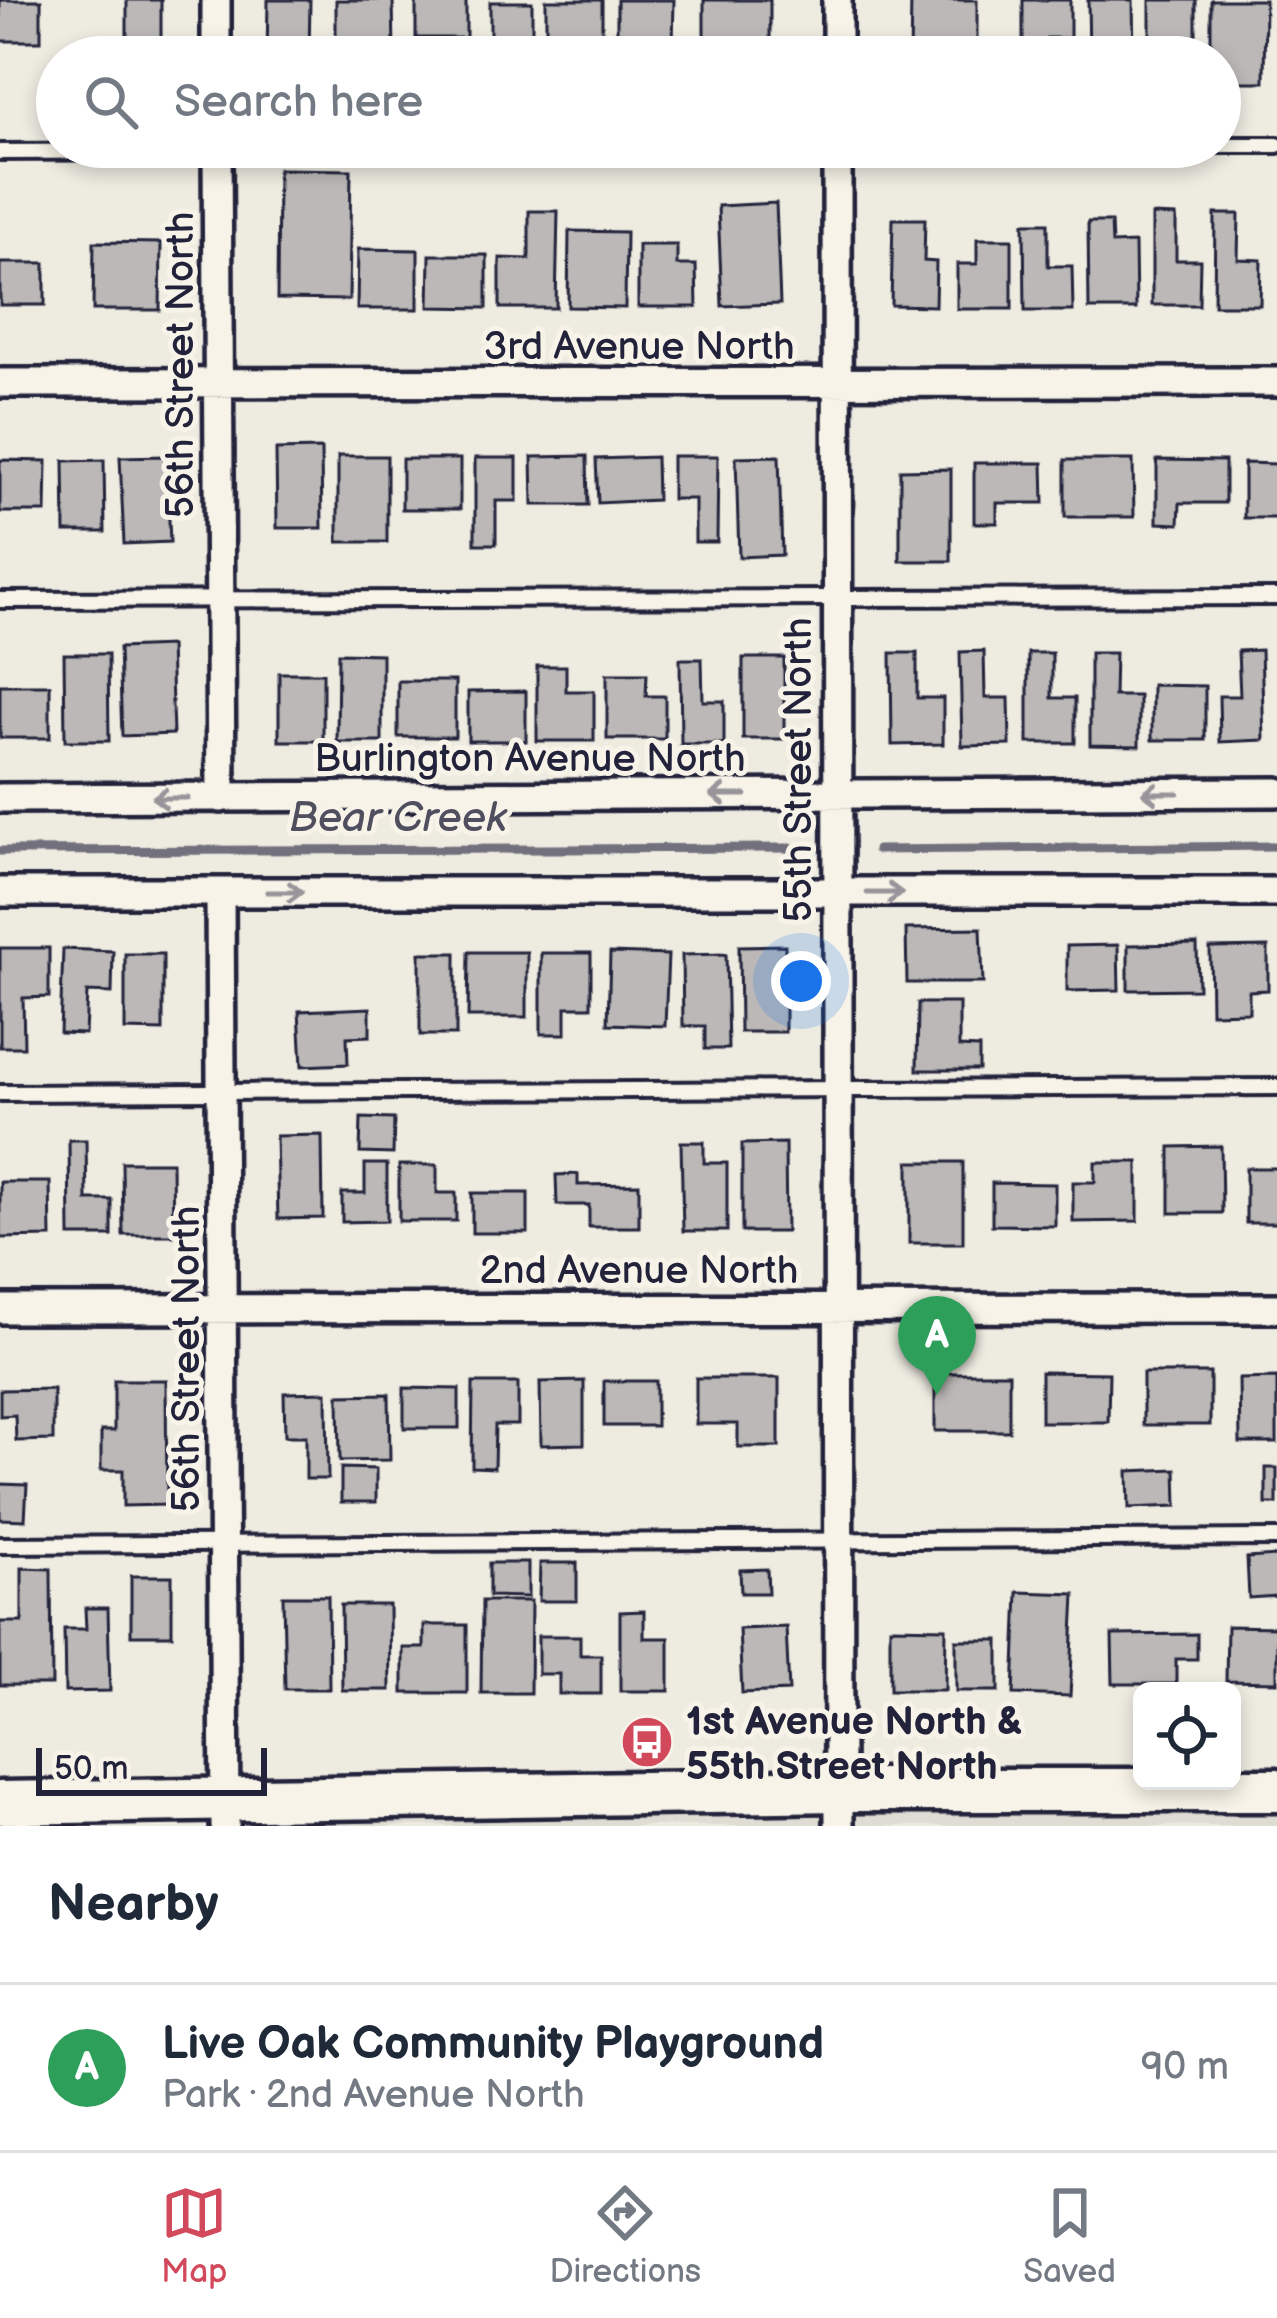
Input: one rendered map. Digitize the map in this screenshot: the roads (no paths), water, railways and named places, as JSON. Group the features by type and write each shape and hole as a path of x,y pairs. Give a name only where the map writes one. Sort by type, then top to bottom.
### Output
{"main road":[{"path":"0,1803 224,1814 839,1808 1277,1790"}],"street":[{"path":"216,0 216,36"},
{"path":"837,0 837,36"},
{"name":"56th Street North","path":"217,168 221,798"},
{"name":"55th Street North","path":"837,168 839,1808"},
{"name":"3rd Avenue North","path":"0,383 1277,382"},
{"name":"Burlington Avenue North","path":"0,798 1277,792"},
{"path":"0,892 1277,892"},
{"name":"56th Street North","path":"220,892 224,1814"},
{"name":"2nd Avenue North","path":"0,1310 1277,1308"}],"lane":[{"path":"1241,146 1277,145"},
{"path":"0,152 36,152"},
{"path":"0,600 1277,597"},
{"path":"0,1094 838,1086 1277,1088"},
{"path":"0,1544 1277,1538"}],"waterway":[{"name":"Bear Creek","path":"877,850 1277,846"},
{"name":"Bear Creek","path":"0,851 796,848"}],"place":[{"name":"Live Oak Community Playground","path":"937,1395"},
{"name":"1st Avenue North & 55th Street North","path":"647,1742"}]}
